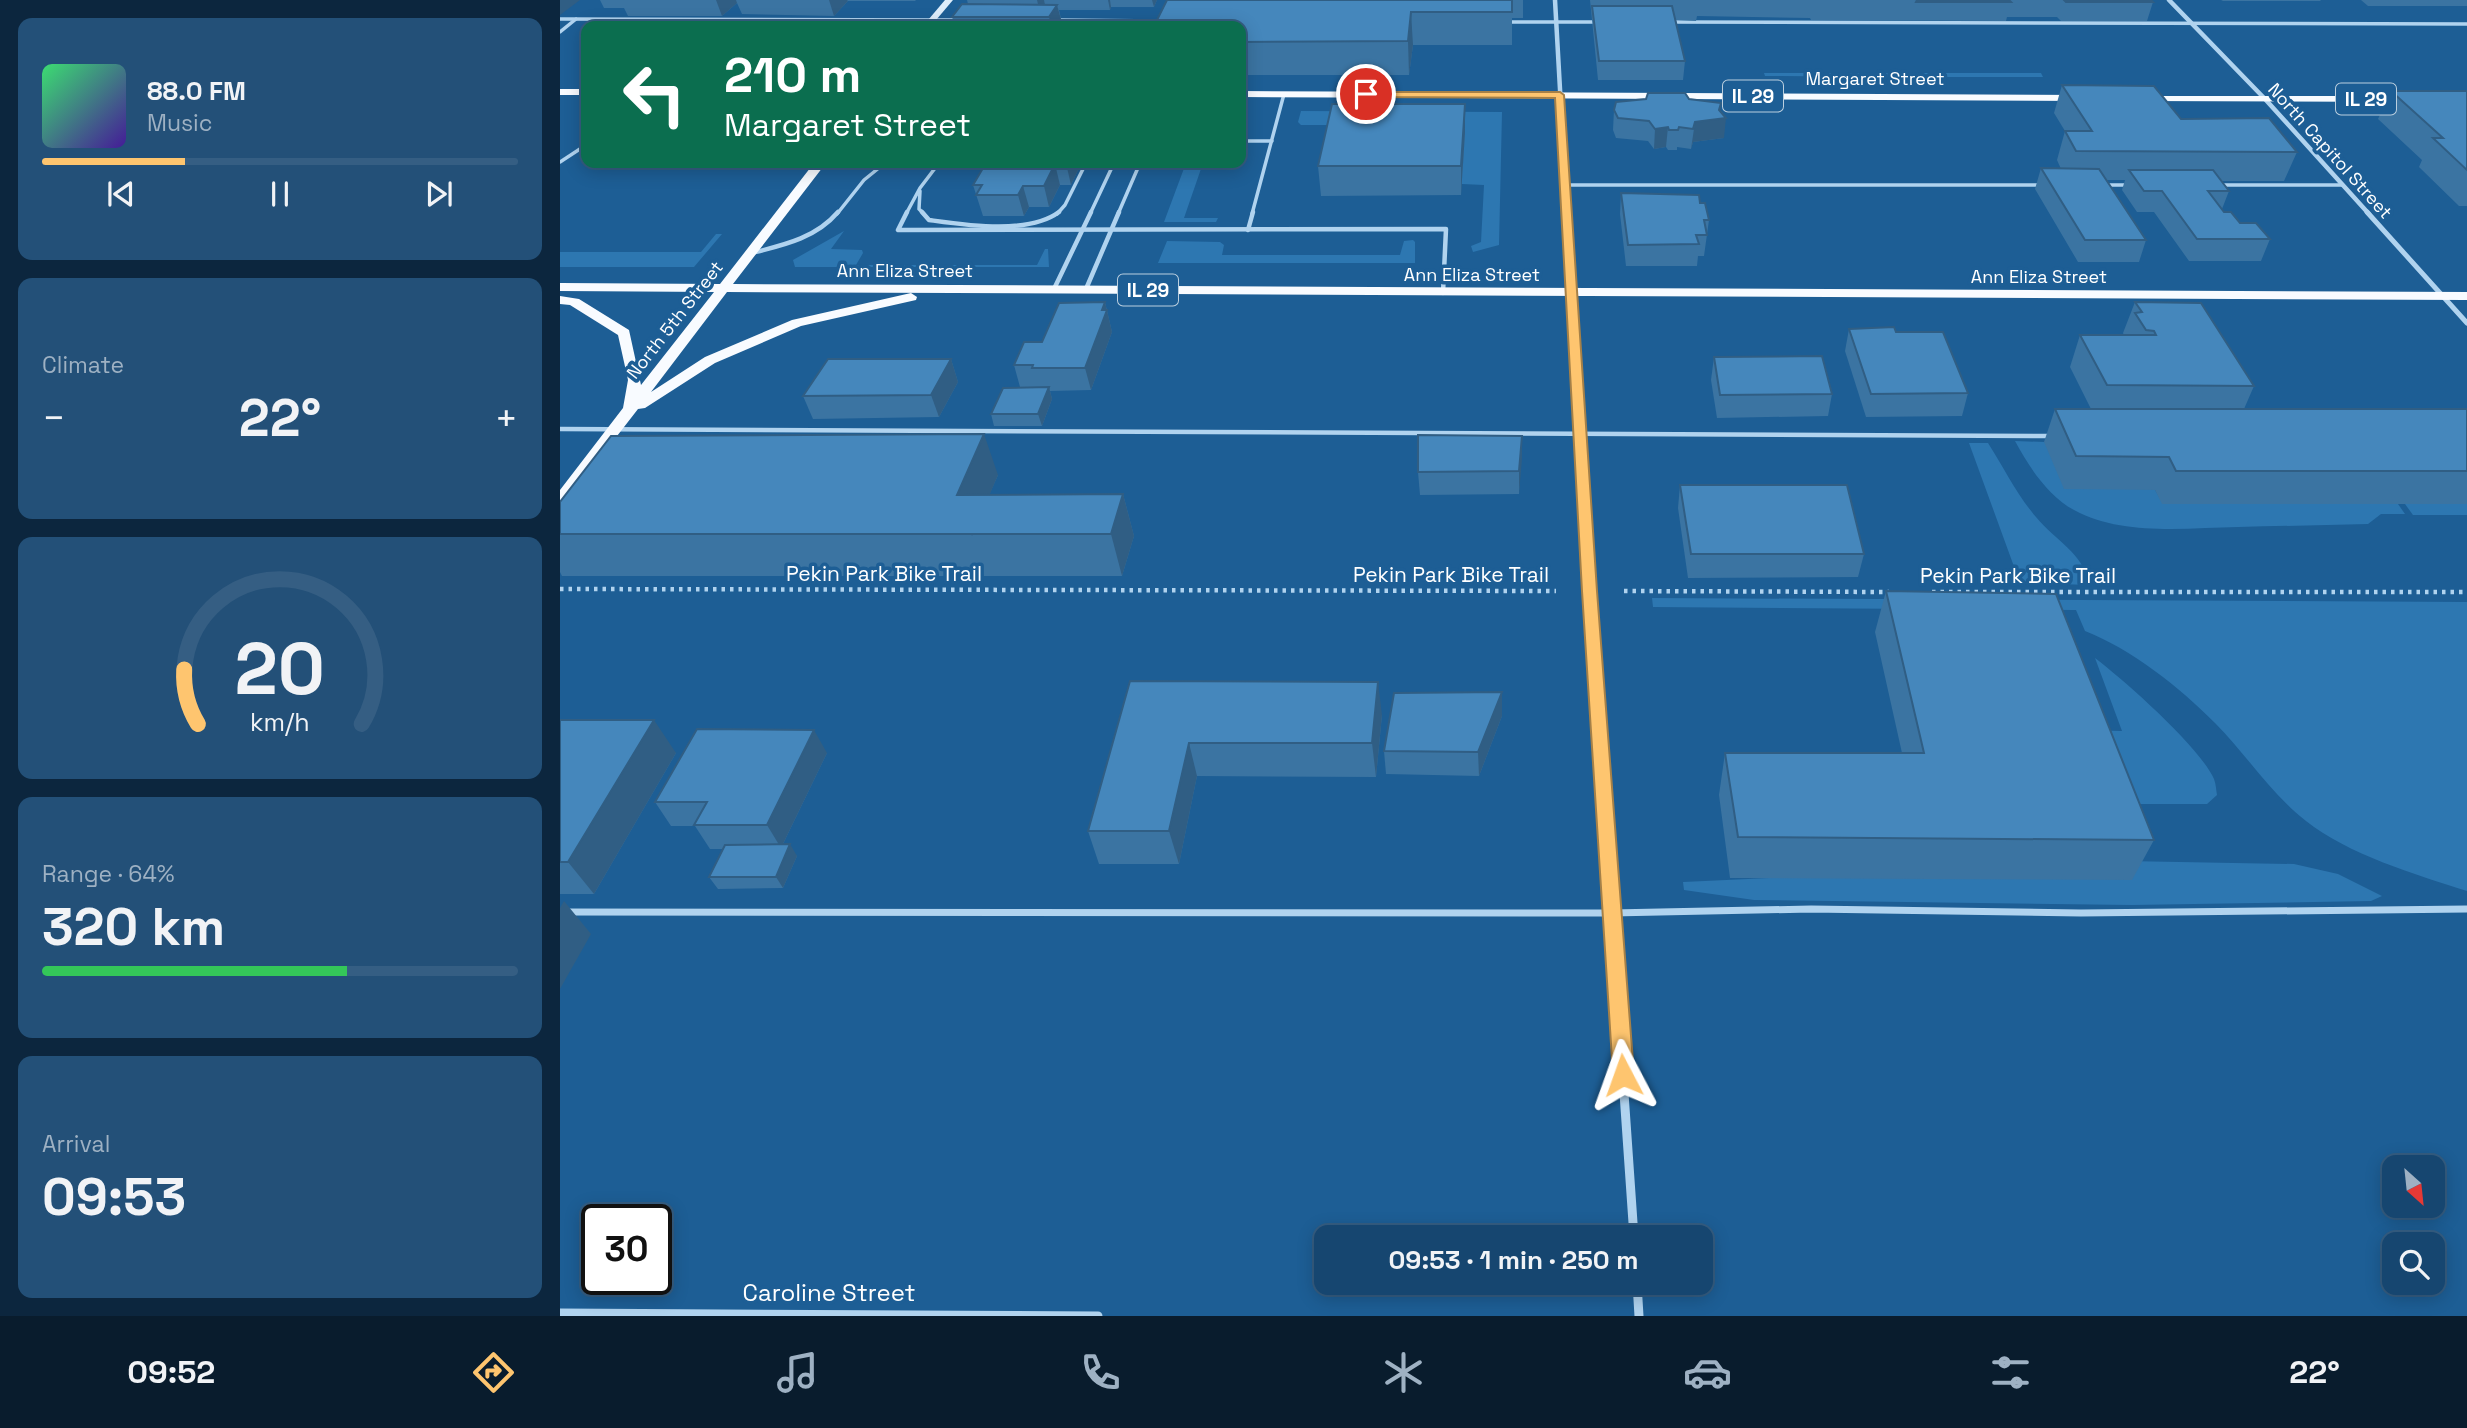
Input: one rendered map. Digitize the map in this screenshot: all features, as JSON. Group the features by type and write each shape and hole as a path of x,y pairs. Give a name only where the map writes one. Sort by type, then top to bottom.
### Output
{"main road":[{"path":"931,21 948,0"},
{"path":"560,92 581,92"},
{"name":"Margaret Street","path":"1246,94 2098,98"},
{"name":"IL 29","path":"2126,98 2426,100"},
{"name":"North 5th Street","path":"560,500 816,168"},
{"name":"Ann Eliza Street","path":"560,287 2467,296"},
{"path":"629,412 710,360 797,323 956,289"},
{"path":"560,300 574,302 624,333 635,380 629,412"}],"street":[{"path":"1555,0 1589,591 1633,1225"},
{"name":"North Capitol Street","path":"2169,0 2265,99 2467,323"},
{"path":"1638,1295 1639,1316"},
{"name":"Caroline Street","path":"560,1313 1098,1316"}],"lane":[{"path":"560,19 752,21"},
{"path":"560,32 576,19"},
{"path":"954,21 966,20"},
{"path":"1050,20 1162,21"},
{"path":"1497,22 1600,22"},
{"path":"1664,22 2467,24"},
{"path":"1248,230 1284,94"},
{"path":"1246,141 1272,141"},
{"path":"560,162 581,148"},
{"path":"752,253 793,242 817,231 835,216 875,168"},
{"path":"935,168 920,188 898,230 1446,229 1443,293"},
{"path":"920,188 919,209 929,220 1014,225 1044,221 1060,213 1083,168"},
{"path":"1054,289 1112,168"},
{"path":"1086,289 1138,168"},
{"path":"1565,185 2051,185"},
{"path":"2093,185 2134,185"},
{"path":"2217,185 2342,185"},
{"path":"560,429 2054,436"},
{"path":"560,912 1612,913 1811,909 2081,914 2467,909"}],"path":[{"name":"Pekin Park Bike Trail","path":"560,589 1896,592"},
{"name":"Pekin Park Bike Trail","path":"1923,592 2467,592"}],"shaded area":[{"path":"1764,73 1899,73 1900,77 1765,76"},
{"path":"1915,73 2041,73 2043,77 1930,77 1917,76"},
{"path":"1301,111 1502,112 1499,245 1473,252 1471,246 1481,242 1484,185 1462,184 1335,125 1301,125 1298,122"},
{"path":"1184,168 1201,168 1184,218 1218,218 1216,222 1164,222"},
{"path":"844,231 831,249 862,250 856,265 1037,265 1045,249 1048,249 1049,267 795,267 793,260"},
{"path":"716,234 722,234 694,267 560,267 560,252 701,252"},
{"path":"1413,240 1415,263 1158,263 1167,241 1220,242 1224,245 1222,255 1400,255 1404,241"},
{"path":"2015,441 2044,442 2155,490 2163,504 2398,504 2405,514 2381,514 2368,524 2154,529 2112,524 2074,510 2056,497 2033,471"},
{"path":"1969,443 1988,443 2029,509 2075,555 2091,585 2020,583"},
{"path":"2405,504 2467,504 2467,515 2413,515"},
{"path":"1652,598 2467,602 2467,891 2405,871 2341,844 2306,821 2281,799 2201,709 2138,659 2085,631 2076,610 1653,607"},
{"path":"2095,658 2178,732 2206,765 2214,779 2217,795 2207,804 2103,804 2076,730 2122,731"},
{"path":"2125,861 2294,864 2338,874 2382,896 2371,901 2132,905 1754,900 1684,890 1683,882"}],"building":[{"path":"1167,0 1512,0 1512,12 1411,12 1408,41 1246,42 1246,21 1156,21"},
{"path":"2009,0 2011,2 1916,2"},
{"path":"2064,0 2151,0 2153,2 2066,2"},
{"path":"962,4 1057,5 1049,17 952,17"},
{"path":"1592,6 1672,6 1685,61 1599,61"},
{"path":"2062,85 2154,86 2181,119 2269,118 2297,152 2076,151 2065,131 2092,131"},
{"path":"2391,91 2467,91 2467,170 2433,138 2443,138"},
{"path":"1648,93 1685,93 1689,99 1721,103 1719,110 1726,118 1695,122 1693,129 1679,127 1678,130 1669,130 1668,127 1655,129 1649,121 1618,118 1614,110 1616,102 1646,99"},
{"path":"1332,104 1465,104 1461,166 1318,166"},
{"path":"983,168 1053,168 1044,186 1023,186 1018,195 976,195 982,185 973,185"},
{"path":"2041,168 2099,169 2146,240 2085,240"},
{"path":"2129,170 2213,170 2229,191 2208,191 2224,212 2231,212 2240,223 2256,223 2270,239 2197,239 2162,191 2144,191"},
{"path":"1621,193 1699,195 1700,203 1705,203 1709,220 1704,220 1707,235 1696,235 1699,244 1628,245"},
{"path":"1105,302 1102,310 1107,310 1085,368 1032,368 1033,365 1014,365 1024,342 1042,342 1059,303"},
{"path":"2135,302 2201,303 2254,386 2107,385 2080,335 2156,335 2154,331 2146,330 2135,313 2142,312"},
{"path":"1894,327 1896,332 1943,332 1968,393 1871,394 1849,329"},
{"path":"1822,356 1832,394 1720,395 1714,357"},
{"path":"828,359 951,359 931,395 803,396"},
{"path":"1049,387 1038,414 991,414 1003,388"},
{"path":"2055,409 2467,409 2467,471 2176,471 2169,457 2076,456"},
{"path":"984,434 957,495 1123,494 1111,534 560,534 560,502 611,436"},
{"path":"1418,435 1522,436 1519,471 1418,472"},
{"path":"1680,485 1847,485 1864,554 1691,554"},
{"path":"1886,591 2056,594 2154,840 1738,837 1725,753 1924,753"},
{"path":"1130,681 1378,682 1372,743 1189,743 1169,831 1088,831"},
{"path":"1502,692 1478,752 1384,751 1394,693"},
{"path":"560,720 654,720 568,862 560,862"},
{"path":"697,729 814,730 767,825 694,825 707,802 655,802"},
{"path":"790,844 776,877 709,877 725,845"}],"route":[{"path":"1366,94 1560,95 1589,591 1623,1075"}]}
